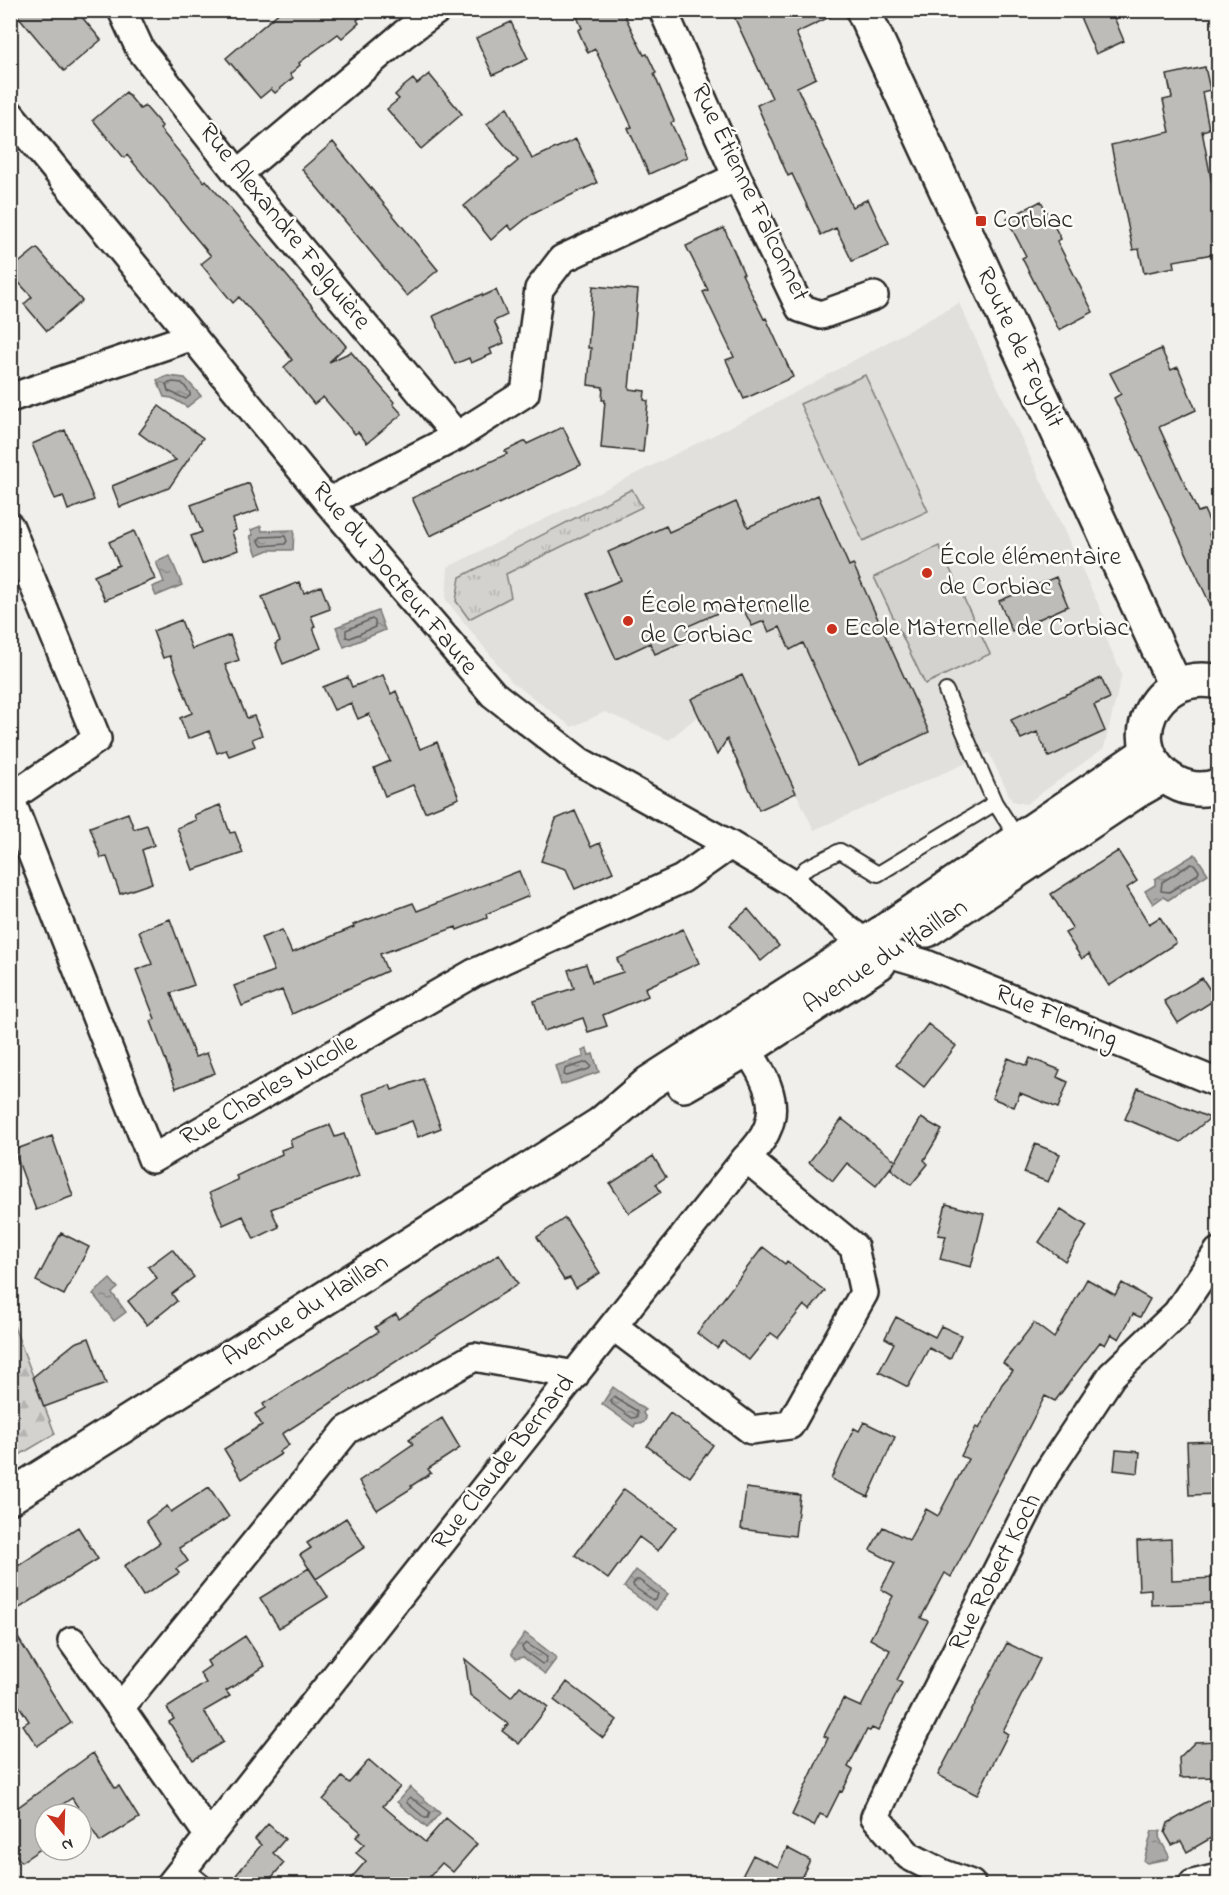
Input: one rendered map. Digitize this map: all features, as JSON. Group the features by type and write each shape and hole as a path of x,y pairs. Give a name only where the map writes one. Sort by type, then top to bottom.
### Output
{"street":[{"name":"Rue Alexandre Falguière","path":"122,10 140,49 238,174 457,436"},
{"path":"238,174 404,34 437,10"},
{"name":"Rue Étienne Falconnet","path":"663,10 737,177 800,308 821,315 874,296"},
{"name":"Route de Feydit","path":"863,10 1175,685"},
{"name":"Rue du Docteur Faure","path":"10,114 328,502 493,694 579,761 793,883 849,931 880,949"},
{"path":"328,502 457,436 525,393 539,288 562,259 737,177"},
{"path":"10,398 193,336"},
{"name":"Rue Charles Nicolle","path":"10,526 97,739 10,798 152,1159 474,973 682,879 730,846"},
{"path":"1218,682 1196,680 1175,685 1160,697 1149,714 1145,733 1156,764 1184,788 1208,790 1218,786"},
{"name":"Avenue du Haillan","path":"880,949 1019,840 1156,764"},
{"name":"Avenue du Haillan","path":"10,1497 601,1124 649,1083 740,1039 880,949 1135,792 1156,764"},
{"name":"Rue Fleming","path":"880,949 926,964 1218,1083"},
{"name":"Rue Claude Bernard","path":"178,1876 746,1158 757,1148 770,1121 772,1106 766,1080 740,1039"},
{"path":"613,1326 751,1430 790,1425 864,1293 854,1247 746,1158"},
{"name":"Rue Robert Koch","path":"971,1884 944,1874 909,1856 874,1817 1045,1476 1112,1375 1177,1313 1218,1252"},
{"path":"120,1708 347,1430 474,1357 574,1375"},
{"path":"72,1641 209,1836"},
{"path":"1193,1884 1218,1878"}],"lane":[{"path":"946,691 995,803 1019,840"},
{"path":"793,883 806,868 840,851 878,874 995,803"},
{"path":"178,1876 205,1884"}],"shaded area":[{"path":"959,303 1105,619 1099,623 1122,674 1104,748 1026,804 1012,801 989,753 814,830 796,793 759,810 724,734 699,715 669,740 605,712 572,727 512,682 446,600 448,567 754,415"}],"green space":[{"path":"865,375 928,511 863,541 800,404"},
{"path":"632,489 642,507 506,574 511,597 469,619 456,601 460,577"},
{"path":"939,546 990,654 925,684 874,577"},
{"path":"10,1316 55,1434 11,1460 10,1460"}],"water":[{"path":"168,376 185,378 201,396 187,407 172,398 164,397 157,380"},
{"path":"261,526 262,531 294,530 293,550 269,550 257,555 250,536 253,535 251,530"},
{"path":"170,556 182,585 156,596 152,587 164,582 156,562"},
{"path":"378,611 385,630 344,647 336,627"},
{"path":"1195,854 1208,874 1168,900 1163,897 1153,904 1145,891 1155,885 1155,879"},
{"path":"587,1049 589,1055 593,1054 599,1072 561,1085 555,1066 584,1057 582,1051"},
{"path":"110,1279 118,1288 112,1293 126,1312 114,1321 93,1294"},
{"path":"613,1387 645,1410 644,1422 636,1423 634,1427 602,1404"},
{"path":"636,1570 668,1594 656,1610 624,1587"},
{"path":"525,1633 557,1658 545,1674 523,1657 516,1659 512,1655 512,1651"},
{"path":"410,1787 440,1813 427,1828 397,1802"},
{"path":"1152,1831 1161,1831 1159,1837 1169,1856 1168,1859 1147,1863 1144,1861"}],"building":[{"path":"13,10 76,10 101,40 64,71"},
{"path":"282,10 370,10 357,20 359,23 342,38 338,34 299,63 300,65 290,74 293,78 275,93 271,89 260,98 226,58"},
{"path":"574,10 622,10 644,55 647,54 656,73 654,74 674,121 671,123 687,157 649,174 628,128 632,127 595,49 588,53 578,30 582,28"},
{"path":"731,10 844,10 796,33 816,78 797,87 852,207 868,199 889,245 852,261 836,228 821,235 792,174 788,176 757,105 772,98"},
{"path":"1077,10 1111,10 1124,41 1096,54"},
{"path":"511,22 528,59 493,75 476,38"},
{"path":"1205,67 1210,90 1202,92 1209,129 1202,131 1218,215 1218,253 1174,261 1175,267 1144,273 1139,249 1133,250 1111,145 1170,132 1163,100 1172,98 1167,75"},
{"path":"429,74 462,114 421,149 387,109 399,99 395,95 403,87 413,79 417,84"},
{"path":"126,92 140,109 145,106 162,126 160,129 204,182 206,180 346,346 329,362 351,352 394,402 393,404 402,414 367,443 358,432 355,434 323,397 314,404 284,367 292,360 282,346 239,297 233,303 201,264 211,256 127,155 124,158 93,120"},
{"path":"507,107 532,159 576,139 597,183 533,213 512,230 508,225 491,240 464,206 518,161 487,124"},
{"path":"333,142 438,270 407,296 302,169"},
{"path":"1041,201 1061,239 1057,241 1093,312 1059,330 1022,258 1026,256 1007,219"},
{"path":"724,228 744,274 742,274 764,319 766,318 793,377 744,399 726,360 734,357 703,292 708,290 686,246"},
{"path":"37,248 82,301 47,331 24,304 32,297 10,273 10,270"},
{"path":"593,286 638,290 629,389 645,391 644,400 648,401 643,452 601,448 605,400 602,400 603,387 588,385 591,348 588,348"},
{"path":"496,290 507,315 494,321 504,343 490,349 492,354 471,363 469,358 455,364 433,316"},
{"path":"1161,349 1171,370 1178,367 1196,410 1159,427 1198,512 1204,510 1214,532 1209,534 1218,556 1218,621 1114,398 1121,394 1110,373"},
{"path":"159,406 203,438 169,488 120,507 112,486 176,460 139,433"},
{"path":"563,427 581,465 430,536 412,498 507,454 505,451 526,441 527,444"},
{"path":"65,430 94,500 68,510 63,496 55,499 32,444"},
{"path":"249,483 259,510 233,519 236,530 232,532 238,550 202,564 191,536 202,532 191,505"},
{"name":"Ecole Maternelle de Corbiac","path":"818,495 849,566 853,564 929,732 859,765 803,643 790,650 780,627 769,632 764,621 752,626 740,603 686,627 692,638 655,654 650,643 616,659 587,594 621,580 608,552 666,526 669,532 736,502 748,527"},
{"path":"134,531 155,579 105,600 94,576 119,565 109,542"},
{"path":"1056,577 1068,606 1012,631 999,601"},
{"path":"299,582 304,593 321,586 330,609 311,616 321,648 283,664 275,644 280,641 262,597"},
{"path":"181,620 192,649 230,635 239,660 225,665 247,718 254,716 262,735 252,739 255,746 229,756 226,750 217,753 209,731 188,739 180,718 192,713 170,656 163,658 153,631"},
{"path":"383,675 391,694 396,691 420,749 437,742 459,798 425,812 413,785 385,796 374,768 390,761 369,714 358,719 351,703 334,710 323,687 348,677 352,687"},
{"path":"742,675 796,793 759,810 727,739 717,755 691,699"},
{"path":"1101,678 1110,698 1094,705 1105,731 1049,757 1037,732 1021,739 1011,720"},
{"path":"220,805 230,833 235,832 243,853 193,870 177,828 196,820 194,815"},
{"path":"575,811 591,847 600,843 613,872 575,889 566,869 541,861 556,819"},
{"path":"128,813 134,829 147,825 154,845 142,850 152,883 120,894 107,857 101,858 90,827"},
{"path":"1118,851 1137,881 1127,888 1149,924 1160,917 1176,943 1109,986 1089,954 1082,959 1065,933 1073,929 1051,894"},
{"path":"519,871 529,896 486,914 487,918 457,930 456,927 380,954 387,971 292,1014 282,990 242,1006 234,986 274,971 261,938 282,930 292,953 354,927 353,925 413,903 417,911"},
{"path":"748,909 779,946 761,961 730,925"},
{"path":"170,919 194,985 171,993 195,1057 207,1053 215,1073 176,1088 151,1021 155,1019 136,970 152,964 139,931"},
{"path":"683,929 699,963 645,988 648,996 603,1015 607,1026 588,1032 583,1018 544,1031 534,1001 574,988 568,970 586,964 592,982 623,972 617,959"},
{"path":"1202,978 1216,999 1178,1023 1164,1001"},
{"path":"928,1024 956,1046 924,1087 896,1065"},
{"path":"1008,1058 1027,1066 1030,1058 1060,1070 1057,1077 1068,1082 1058,1108 1020,1093 1014,1107 992,1098"},
{"path":"423,1079 441,1128 418,1137 412,1121 377,1133 363,1094 390,1085 392,1090"},
{"path":"1138,1088 1210,1118 1181,1142 1125,1119"},
{"path":"921,1118 942,1130 924,1160 928,1164 911,1185 891,1169 895,1162 876,1186 847,1163 833,1181 809,1162 842,1119 896,1161"},
{"path":"330,1125 335,1137 344,1134 359,1176 271,1209 279,1227 254,1239 243,1216 223,1225 209,1193 238,1180 236,1176 282,1154 281,1150 292,1146 290,1140"},
{"path":"52,1136 73,1196 36,1210 14,1150"},
{"path":"1035,1144 1060,1154 1048,1182 1024,1173"},
{"path":"653,1156 666,1177 656,1184 661,1192 629,1213 610,1184"},
{"path":"946,1204 984,1214 971,1267 940,1259 946,1236 938,1235"},
{"path":"1061,1209 1087,1226 1065,1261 1039,1242"},
{"path":"565,1218 600,1273 576,1288 570,1278 564,1280 537,1237"},
{"path":"61,1233 89,1247 64,1295 36,1281"},
{"path":"763,1247 785,1264 787,1261 825,1291 810,1310 804,1305 778,1338 771,1333 749,1360 723,1341 717,1348 697,1333"},
{"path":"172,1249 194,1277 172,1294 177,1301 147,1325 128,1301 157,1278 148,1267"},
{"path":"499,1254 518,1284 282,1434 289,1445 279,1452 281,1454 242,1479 224,1449 262,1425 255,1414 265,1408 263,1404 378,1332 375,1327 396,1314 399,1319"},
{"path":"1087,1279 1115,1295 1122,1283 1150,1299 1140,1317 1133,1314 1119,1339 1111,1334 1105,1345 1100,1342 1055,1401 1045,1396 951,1577 945,1573 921,1618 928,1621 897,1680 902,1683 878,1731 872,1728 870,1731 867,1730 848,1767 853,1770 827,1817 820,1814 814,1826 792,1815 828,1738 824,1736 843,1699 861,1707 890,1650 870,1639 893,1596 881,1589 895,1563 870,1550 883,1527 909,1540 926,1509 938,1516 968,1459 961,1456 976,1427 979,1429 1002,1384 1013,1371 1003,1363 1034,1323 1054,1338"},
{"path":"896,1317 935,1337 941,1326 961,1335 950,1359 929,1348 908,1387 879,1372 894,1343 885,1338"},
{"path":"89,1338 106,1384 44,1407 33,1377 75,1343"},
{"path":"670,1413 713,1445 690,1477 647,1446"},
{"path":"442,1418 460,1448 428,1469 431,1473 411,1486 412,1488 377,1510 359,1481 413,1444 409,1439"},
{"path":"864,1422 895,1437 868,1497 831,1479 854,1428 859,1431"},
{"path":"1218,1441 1218,1494 1189,1495 1187,1442"},
{"path":"1116,1450 1140,1452 1138,1473 1114,1470"},
{"path":"209,1487 229,1517 179,1548 188,1561 176,1569 179,1573 143,1596 124,1566 160,1543 146,1521 167,1506 171,1512"},
{"path":"746,1488 800,1495 795,1536 741,1529"},
{"path":"624,1489 676,1527 658,1551 639,1537 608,1579 575,1555"},
{"path":"346,1518 365,1547 316,1579 300,1555 311,1548 307,1543"},
{"path":"78,1527 98,1559 10,1614 10,1571"},
{"path":"1171,1539 1172,1580 1215,1578 1216,1603 1151,1605 1151,1589 1139,1590 1137,1541"},
{"path":"309,1568 328,1597 279,1628 260,1598"},
{"path":"10,1625 71,1723 37,1746 23,1725 29,1721 10,1692"},
{"path":"245,1636 265,1666 226,1691 230,1696 204,1711 223,1742 193,1760 169,1722 174,1719 167,1708 206,1683 200,1673 210,1666 207,1661"},
{"path":"1007,1643 1040,1659 1003,1731 1008,1734 977,1795 938,1775"},
{"path":"465,1659 511,1697 520,1686 548,1707 519,1744 502,1731 508,1724 470,1695"},
{"path":"567,1682 617,1720 603,1738 554,1700"},
{"path":"1218,1741 1218,1777 1180,1778 1179,1758 1195,1742"},
{"path":"93,1753 115,1788 119,1786 139,1818 100,1842 93,1831 93,1802 75,1802 72,1798 66,1802 33,1802 33,1854 21,1862 10,1847 10,1813"},
{"path":"369,1760 400,1787 383,1806 425,1842 446,1818 477,1844 453,1872 442,1863 423,1884 346,1884 366,1861 356,1853 364,1844 356,1837 361,1832 323,1800 342,1777 349,1783"},
{"path":"1218,1795 1218,1834 1187,1852 1181,1841 1172,1845 1165,1833 1168,1823"},
{"path":"268,1824 285,1839 273,1853 284,1863 266,1884 248,1884 236,1875 261,1845 255,1839"},
{"path":"787,1848 810,1860 801,1878 814,1884 738,1884 753,1855 778,1867"}],"place":[{"name":"Corbiac","path":"981,221"},
{"name":"École élémentaire de Corbiac","path":"927,573"},
{"name":"École maternelle de Corbiac","path":"628,621"},
{"name":"Ecole Maternelle de Corbiac","path":"832,629"}]}
